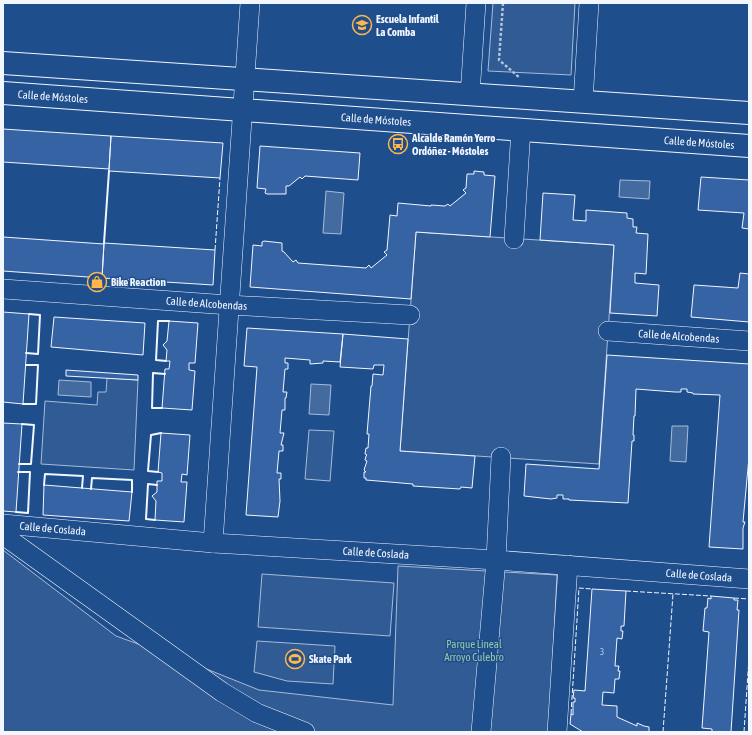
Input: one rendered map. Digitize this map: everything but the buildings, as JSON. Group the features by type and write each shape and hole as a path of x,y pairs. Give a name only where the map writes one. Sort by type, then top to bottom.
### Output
{"main road":[{"path":"3,63 749,113"},
{"name":"Calle de Móstoles","path":"3,93 749,146"}],"street":[{"path":"213,543 250,3"},
{"path":"470,94 476,3"},
{"path":"583,102 589,3"},
{"path":"514,239 521,129"},
{"name":"Calle de Alcobendas","path":"3,289 410,316"},
{"name":"Calle de Alcobendas","path":"608,330 749,341"},
{"path":"480,732 496,560 501,457"},
{"name":"Calle de Coslada","path":"3,524 213,543 496,560 749,579"},
{"path":"3,535 222,692 257,713 305,732"},
{"path":"557,732 568,565"}],"path":[{"path":"503,3 499,60 523,81 523,98"}],"shaded area":[{"path":"493,3 575,3 571,75 488,71"},
{"path":"620,180 650,181 649,199 619,197"},
{"path":"326,191 344,193 341,234 323,233"},
{"path":"416,232 614,245 599,464 400,451"},
{"path":"107,378 138,380 134,470 41,464 45,401 97,405 98,392 106,392"},
{"path":"59,380 91,382 91,397 58,395"},
{"path":"311,384 331,385 329,415 309,414"},
{"path":"672,426 688,426 686,462 670,461"},
{"path":"309,430 334,431 330,481 305,479"},
{"name":"Parque Lineal Arroyo Culebro","path":"3,550 116,636 199,666 259,690 393,705 398,566 557,575 549,732 3,732"},
{"path":"262,574 394,583 390,636 258,627"},
{"name":"Skate Park","path":"257,641 335,646 333,684 287,681 254,672"}],"fence":[{"path":"215,250 220,178"},
{"path":"571,714 579,588 592,589"},
{"path":"626,591 711,596"},
{"path":"663,732 673,594"},
{"path":"734,598 749,599"},
{"path":"744,732 749,658"}],"wall":[{"path":"104,243 109,171"},
{"path":"26,353 38,354 40,315 29,314"},
{"path":"166,361 156,360 158,321 169,321"},
{"path":"23,404 36,404 38,365 26,365"},
{"path":"162,408 152,408 153,373 165,374"},
{"path":"19,464 31,464 34,425 22,424"},
{"path":"158,472 148,471 151,435 161,433"},
{"path":"16,512 28,513 30,472 18,472"},
{"path":"44,485 45,474 83,476 82,488"},
{"path":"91,489 92,478 132,480 132,492"},
{"path":"155,520 146,519 148,484 157,485"}],"place":[{"name":"Escuela Infantil La Comba","path":"362,25"},
{"name":"Alcalde Ramón Yerro Ordóñez - Móstoles","path":"398,144"},
{"name":"Bike Reaction","path":"97,282"},
{"name":"Skate Park","path":"295,659"}]}
